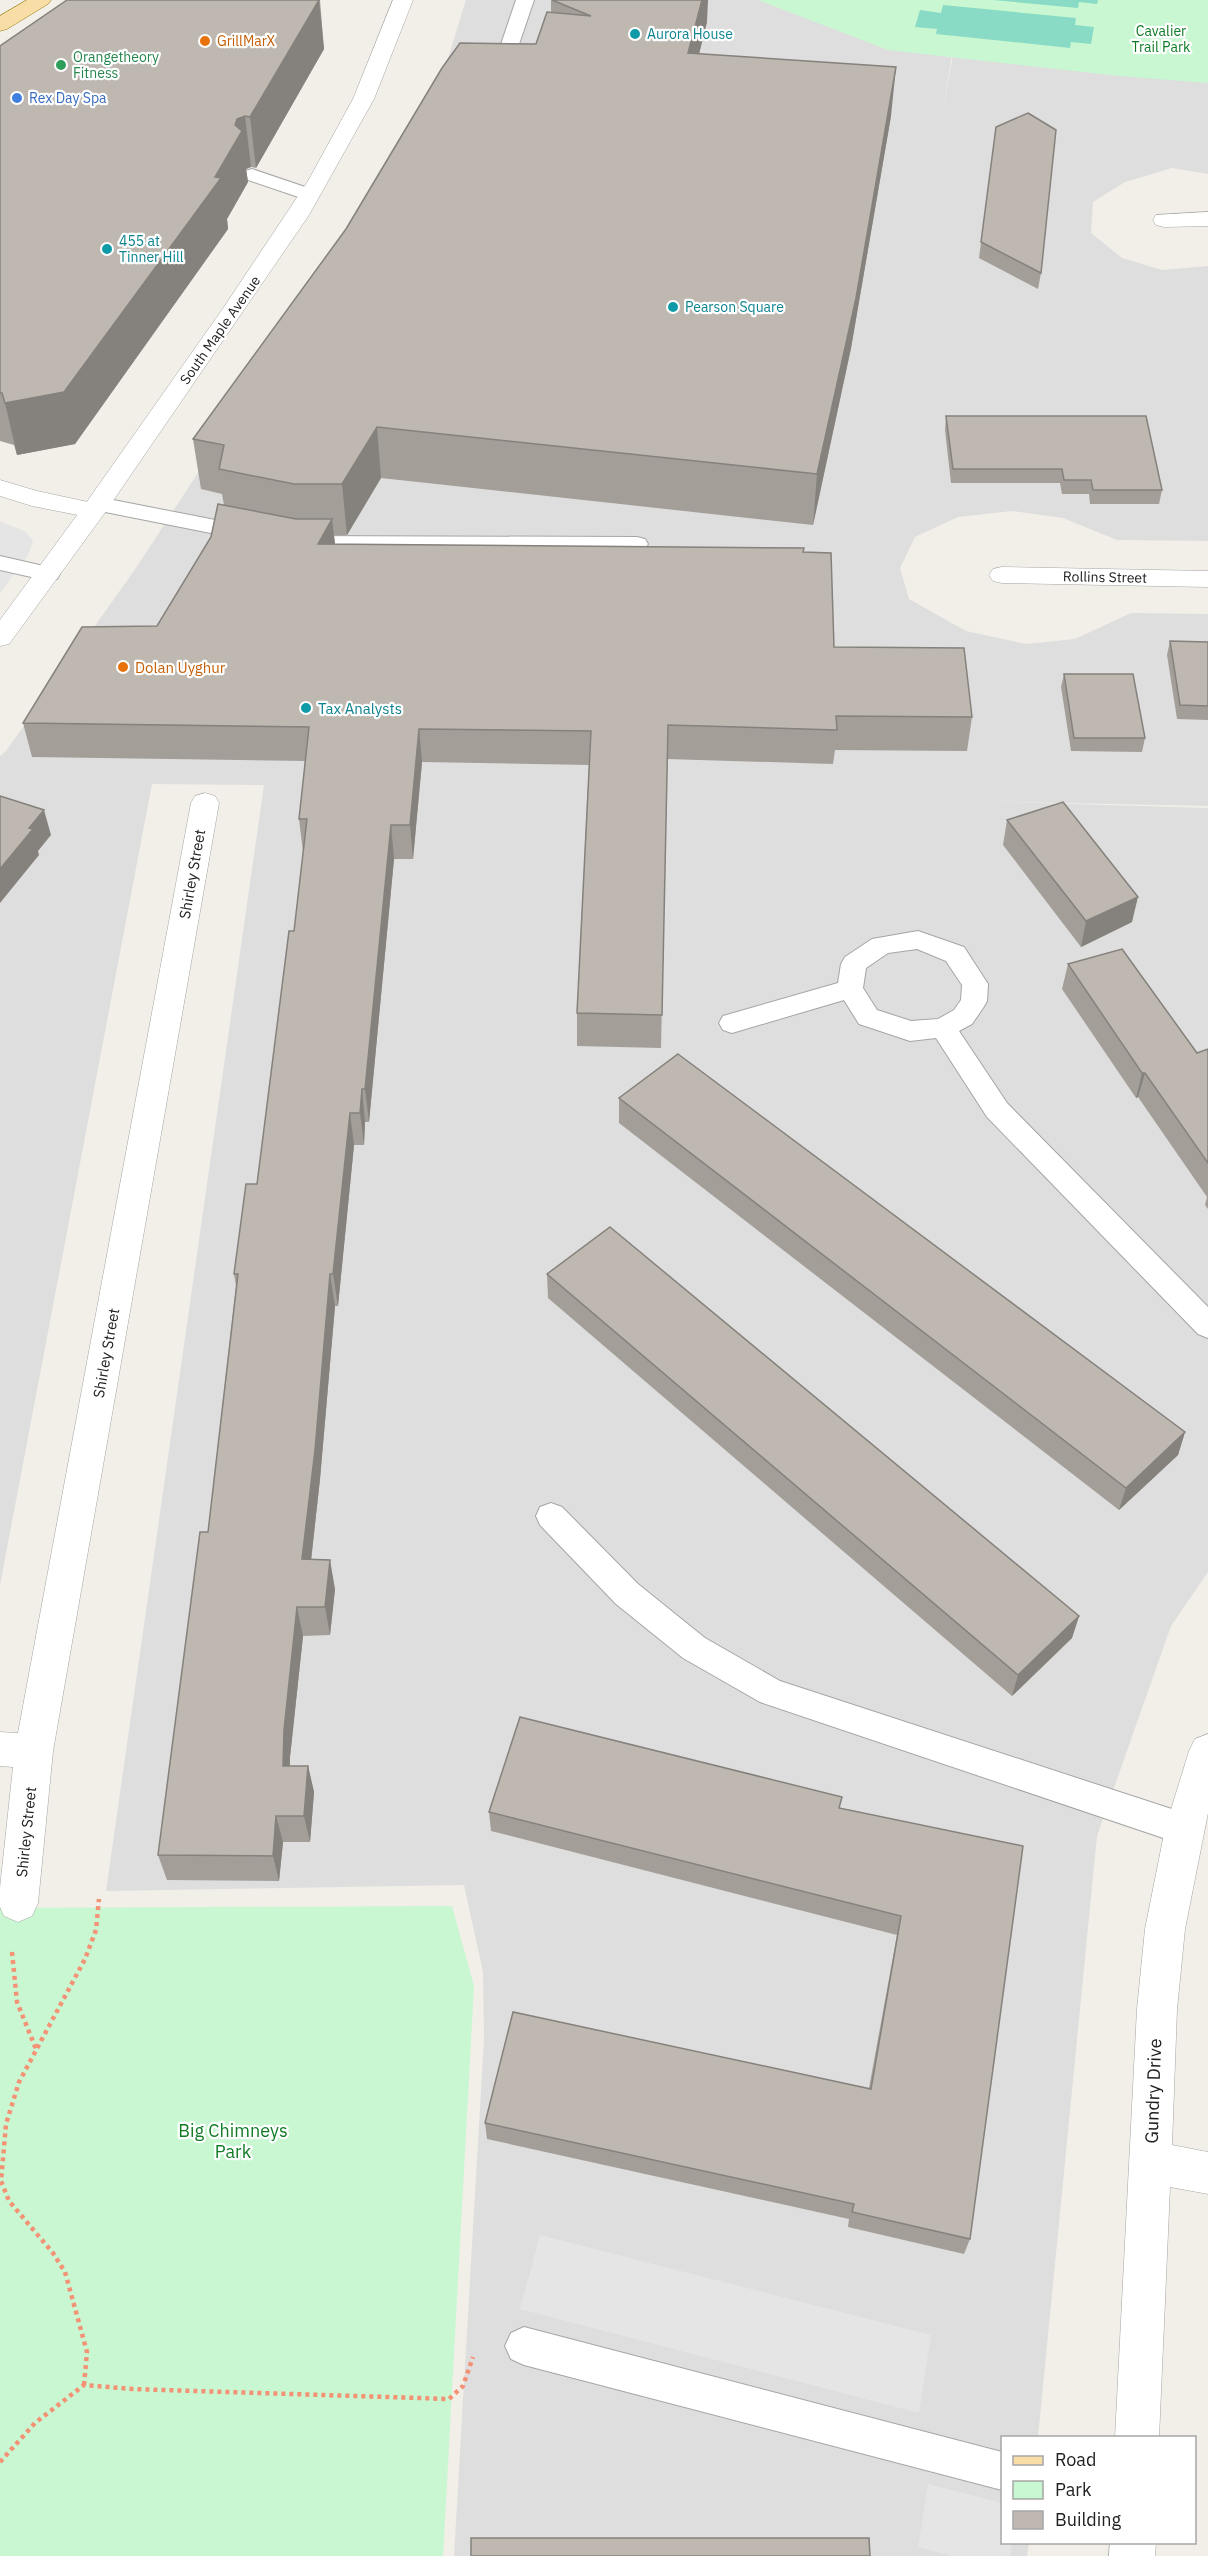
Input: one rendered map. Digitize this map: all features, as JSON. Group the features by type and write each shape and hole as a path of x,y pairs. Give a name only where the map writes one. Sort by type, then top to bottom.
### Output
{"main road":[{"path":"0,25 41,0"}],"street":[{"name":"South Maple Avenue","path":"0,638 49,574 247,292 310,195 358,112 403,0"},
{"path":"1164,220 1208,219"},
{"path":"0,488 32,498 96,507"},
{"name":"Rollins Street","path":"1002,575 1208,579"},
{"name":"Shirley Street","path":"18,1903 17,1750 205,804"},
{"name":"Gundry Drive","path":"1137,2436 1156,2009 1165,1929 1184,1829 1208,1751"},
{"path":"1151,2162 1208,2173"}],"lane":[{"path":"506,56 525,0"},
{"path":"252,174 310,195"},
{"path":"96,507 300,544 637,544"},
{"path":"0,563 49,574"},
{"path":"918,940 955,954 975,984 974,1001 963,1017 943,1028 910,1031 868,1017 850,989 854,964 881,945 918,940"},
{"path":"732,1023 850,989"},
{"path":"943,1028 997,1110 1208,1326"},
{"path":"550,1516 627,1594 694,1648 771,1692 1184,1829"},
{"path":"525,2346 1001,2471"}],"path":[{"path":"84,2385 87,2352 65,2272 53,2253 9,2201 1,2181 6,2124 19,2082 86,1959 96,1930 99,1899"},
{"path":"18,1903 12,1931 12,1988 20,2018 36,2049"},
{"path":"0,2462 35,2423 84,2385 144,2390 449,2399 459,2392 466,2382 474,2353"}],"shaded area":[{"path":"466,0 961,0 942,115 963,0 1208,0 1208,174 1172,168 1125,182 1093,202 1091,233 1122,258 1162,270 1208,266 1208,541 1117,540 1063,518 1012,511 958,517 915,537 900,568 909,599 966,631 1026,644 1075,639 1131,613 1208,614 1208,806 972,801 1208,808 1208,1572 1171,1626 1097,1836 1038,2436 1001,2436 1001,2544 1029,2544 1027,2556 454,2556 484,2039 483,1972 464,1885 106,1891 264,785 152,784 0,1585 0,756 6,751 136,568 416,138 450,52"},
{"path":"0,521 26,532 33,541 28,555 0,593"},
{"path":"540,2235 931,2335 919,2413 520,2309"},
{"path":"928,2484 1001,2503 1001,2544 1012,2544 1010,2556 954,2556 918,2547"}],"green space":[{"name":"Cavalier Trail Park","path":"758,0 1208,0 1208,83 1119,76 888,50"},
{"path":"993,0 1098,0 1097,4 1079,2 1078,8"},
{"path":"943,5 1076,18 1075,25 1094,27 1091,44 1071,42 1070,48 936,34 937,29 915,27 920,10 941,13"},
{"name":"Big Chimneys Park","path":"452,1906 474,1986 443,2556 0,2556 0,1908"}],"building":[{"name":"455 at Tinner Hill","path":"67,0 319,0 250,117 237,119 235,125 242,131 215,177 221,178 64,392 5,403 0,393 0,46"},
{"path":"552,0 702,0 688,53 896,67 856,298 817,474 377,427 342,484 294,484 219,469 224,445 193,439 346,229 442,68 460,43 536,44 547,12 591,16"},
{"path":"1028,113 1056,130 1041,273 981,242 996,127"},
{"path":"946,416 1146,416 1162,490 1093,490 1091,480 1064,480 1062,469 953,469"},
{"path":"218,504 296,519 332,519 318,544 804,548 803,552 831,553 834,647 964,648 972,717 836,716 837,730 668,725 662,1015 577,1013 591,731 419,729 410,825 391,825 365,1089 362,1089 360,1113 350,1113 333,1274 330,1274 315,1450 302,1559 330,1560 325,1607 297,1607 284,1730 283,1766 308,1766 304,1816 276,1816 273,1856 158,1855 200,1532 208,1532 238,1274 234,1274 246,1184 257,1184 289,931 294,931 307,819 299,819 309,727 23,723 82,627 157,626 211,537"},
{"path":"1170,641 1208,642 1208,706 1180,705"},
{"path":"1064,674 1133,674 1145,738 1074,738"},
{"path":"0,796 44,810 29,828 33,829 0,869"},
{"path":"1063,802 1138,897 1086,921 1007,820"},
{"path":"1122,949 1197,1053 1208,1049 1208,1163 1145,1073 1142,1073 1068,964"},
{"path":"678,1054 1185,1432 1126,1488 619,1098"},
{"path":"610,1227 1079,1616 1018,1675 547,1274"},
{"path":"520,1717 842,1797 839,1808 1023,1846 970,2239 852,2212 854,2204 485,2123 513,2012 871,2089 901,1916 489,1812"},
{"path":"471,2538 869,2538 870,2556 471,2556"}],"place":[{"name":"Aurora House","path":"635,34"},
{"name":"GrillMarX","path":"205,41"},
{"name":"Orangetheory Fitness","path":"61,65"},
{"name":"Rex Day Spa","path":"17,98"},
{"name":"455 at Tinner Hill","path":"107,249"},
{"name":"Pearson Square","path":"673,307"},
{"name":"Dolan Uyghur","path":"123,667"},
{"name":"Tax Analysts","path":"306,708"}]}
